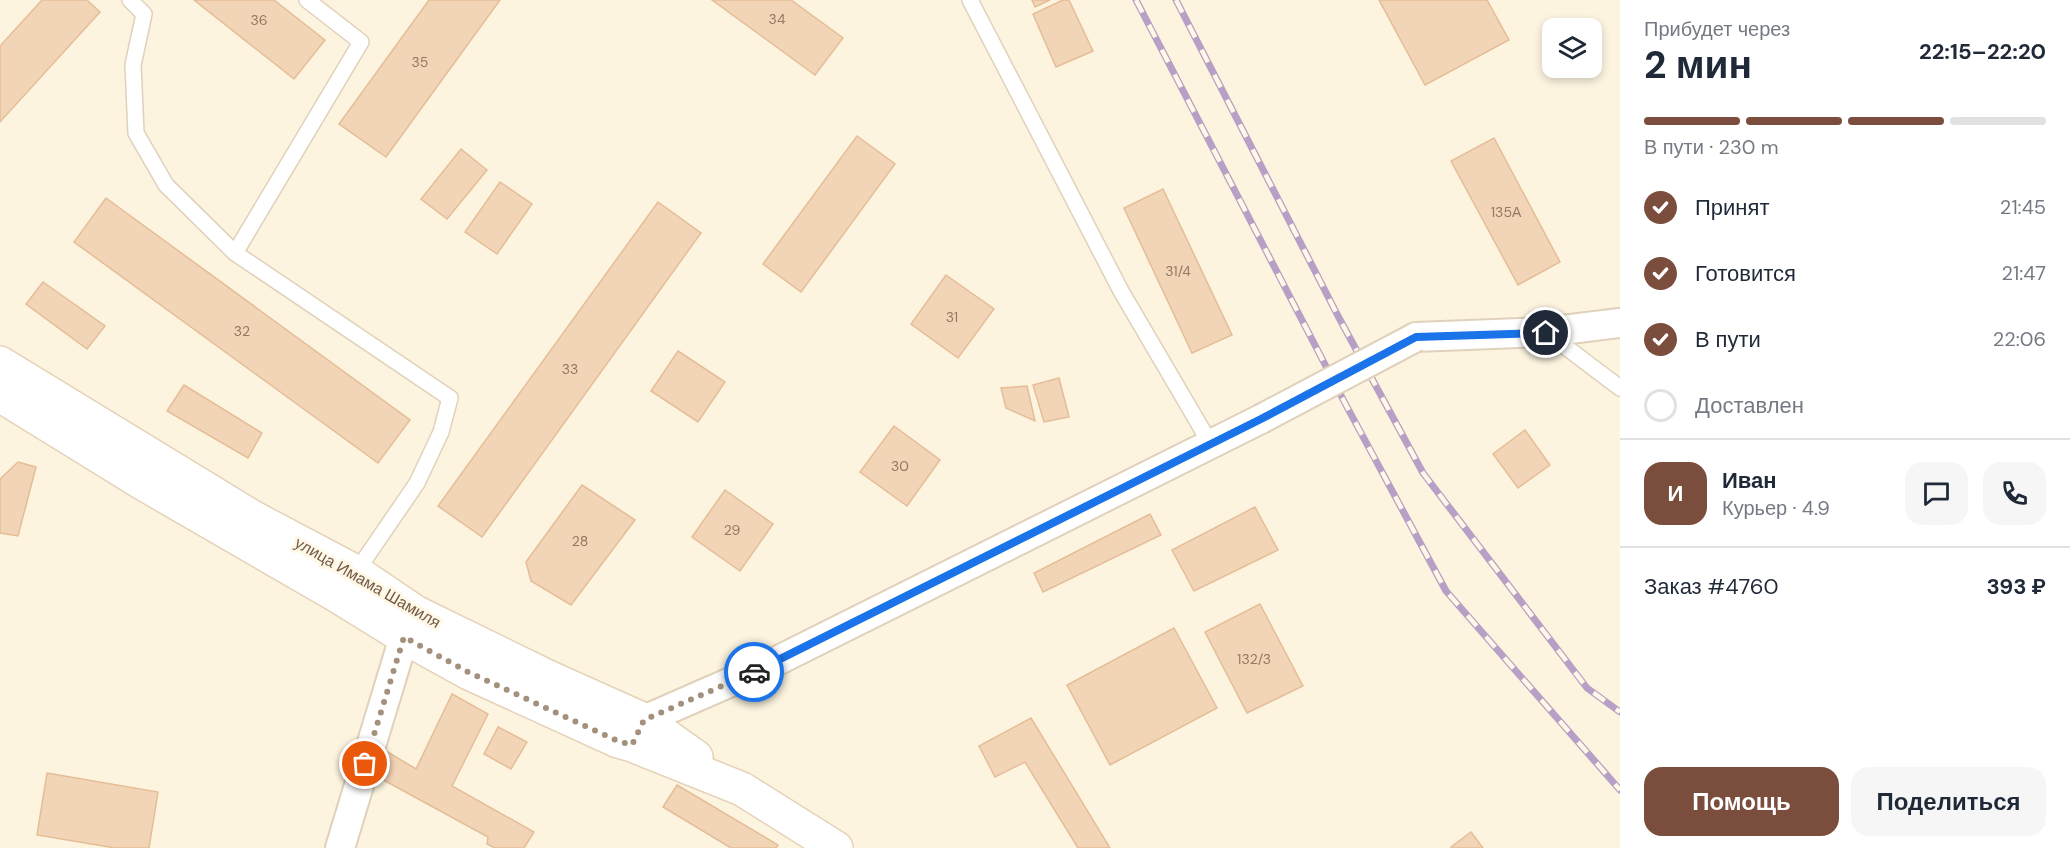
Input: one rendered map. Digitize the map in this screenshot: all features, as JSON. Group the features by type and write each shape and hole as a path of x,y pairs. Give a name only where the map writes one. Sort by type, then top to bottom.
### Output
{"main road":[{"name":"улица Имама Шамиля","path":"0,363 254,518 356,572 410,625 470,673 618,741 638,733 742,789 836,848"},
{"name":"улица Имама Шамиля","path":"0,395 144,484 346,601 410,625"}],"street":[{"path":"638,733 1261,419 1416,337 1546,333 1620,323"},
{"path":"340,848 410,625"}],"lane":[{"path":"130,0 144,14 133,65 136,134 166,185 235,253 450,398 441,432 417,483 356,572"},
{"path":"235,253 361,42 307,0"},
{"path":"970,0 1121,291 1210,443"},
{"path":"1546,333 1620,388"}],"building":[{"path":"42,0 87,0 100,12 0,122 0,46"},
{"path":"194,0 274,0 325,40 294,79"},
{"path":"429,0 500,0 386,157 339,124"},
{"path":"712,0 791,0 843,38 815,75"},
{"path":"1032,0 1050,0 1035,7"},
{"path":"1063,0 1069,0 1093,51 1056,67 1033,14"},
{"path":"1379,0 1487,0 1509,40 1425,85"},
{"path":"857,136 895,164 801,292 763,264"},
{"path":"1494,138 1560,262 1518,285 1451,161"},
{"path":"461,149 487,170 447,219 421,199"},
{"path":"500,182 532,204 497,254 465,232"},
{"path":"1163,189 1232,335 1192,353 1124,208"},
{"path":"106,198 410,420 378,463 74,242"},
{"path":"658,202 701,233 482,537 438,506"},
{"path":"946,275 994,309 958,358 911,324"},
{"path":"43,282 105,326 87,349 26,304"},
{"path":"678,351 725,382 698,422 651,391"},
{"path":"1059,378 1069,417 1044,422 1033,385"},
{"path":"184,385 262,433 248,458 167,411"},
{"path":"1027,386 1035,421 1006,408 1001,388"},
{"path":"894,426 940,460 907,506 860,472"},
{"path":"1525,430 1550,465 1518,488 1493,454"},
{"path":"18,462 36,467 18,536 0,533 0,479"},
{"path":"582,485 635,520 571,605 531,581 526,562"},
{"path":"725,490 773,524 740,571 692,537"},
{"path":"1255,507 1278,550 1194,591 1172,550"},
{"path":"1150,514 1161,535 1043,592 1034,573"},
{"path":"1260,604 1303,686 1247,713 1205,632"},
{"path":"1174,628 1217,708 1110,765 1067,685"},
{"path":"452,694 488,714 452,786 534,832 524,848 495,848 487,844 488,837 378,777 381,748 416,769"},
{"path":"1031,718 1110,848 1078,848 1025,762 995,777 979,746"},
{"path":"498,727 527,742 511,769 484,754"},
{"path":"47,773 158,792 149,848 115,848 37,835"},
{"path":"677,785 778,845 776,848 731,848 663,807"},
{"path":"1471,832 1483,848 1451,847"}],"railway":[{"path":"1136,0 1346,405 1446,591 1620,790"},
{"path":"1176,0 1338,316 1423,473 1587,688 1620,712"}],"way so far":[{"path":"365,764 404,637 470,673 618,741 632,745 644,720 754,672"}],"route":[{"path":"754,672 1261,419 1416,337 1546,333"}]}
